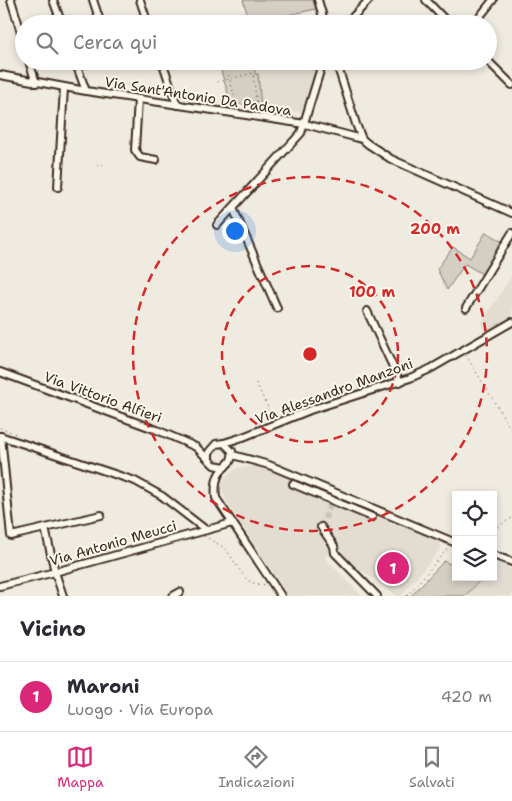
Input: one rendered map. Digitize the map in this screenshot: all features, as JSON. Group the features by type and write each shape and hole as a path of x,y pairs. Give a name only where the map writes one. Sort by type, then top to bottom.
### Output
{"street":[{"path":"11,0 16,15"},
{"path":"54,0 59,15"},
{"path":"93,0 98,15"},
{"path":"140,0 145,15"},
{"path":"318,0 322,15"},
{"path":"354,15 368,0"},
{"path":"426,0 440,15"},
{"path":"481,15 493,0"},
{"path":"32,70 36,83"},
{"path":"78,70 86,91"},
{"path":"165,70 177,105"},
{"path":"218,225 298,136 305,124 320,70"},
{"path":"339,70 352,114 362,138 374,149 391,159 512,213"},
{"path":"497,70 512,85"},
{"name":"Via Sant'Antonio Da Padova","path":"0,75 64,88 305,124 362,138"},
{"path":"58,187 64,88"},
{"path":"138,99 134,150 140,157 156,160"},
{"path":"233,208 277,308"},
{"path":"466,308 512,233"},
{"path":"367,311 400,382"},
{"name":"Via Alessandro Manzoni","path":"224,443 310,410 400,382 463,351 512,322"},
{"name":"Via Vittorio Alfieri","path":"0,372 157,430 196,447 210,448"},
{"path":"101,515 11,536 2,480 1,436 135,481 162,496 204,531"},
{"name":"Via Alessandro Manzoni","path":"232,453 243,437"},
{"path":"216,482 210,461 210,448 216,444 224,443 232,453 269,465 348,497 452,542"},
{"name":"Via Vittorio Alfieri","path":"196,447 210,461"},
{"path":"231,462 232,453"},
{"path":"250,459 231,462 218,475 216,498 281,596"},
{"path":"210,461 217,467 225,467"},
{"path":"294,484 372,517"},
{"name":"Via Antonio Meucci","path":"0,586 232,523"},
{"path":"321,527 334,546 335,554 377,596"},
{"path":"45,528 55,572 64,596"},
{"path":"497,556 512,562"}],"path":[{"path":"228,70 238,114"},
{"path":"217,82 253,73 257,107"},
{"path":"97,165 103,165"},
{"path":"463,351 512,431"},
{"path":"256,382 275,424"},
{"path":"497,527 512,518"},
{"path":"204,531 205,538 225,548 246,579 252,583 268,585"},
{"path":"407,596 452,545"}],"shaded area":[{"path":"243,0 314,0 316,9 288,15 248,15"},
{"path":"221,70 255,70 255,74 258,74 261,108 239,104 232,107"},
{"path":"257,70 316,70 303,112 261,108"},
{"path":"486,232 504,243 484,275 465,264 447,290 437,269 453,247 470,258"},
{"path":"512,275 512,320 486,335 481,324"},
{"path":"256,465 439,539 441,548 401,596 397,596 332,549 325,558 362,596 288,596 226,501 221,485 224,478 238,467 245,468"},
{"path":"444,561 452,565 452,581 479,581 465,596 411,596"},
{"path":"499,562 512,570 512,596 465,596 479,581 497,581 497,564"}],"tunnel":[{"path":"321,527 332,501"}],"place":[{"name":"Maroni","path":"393,568"}]}
